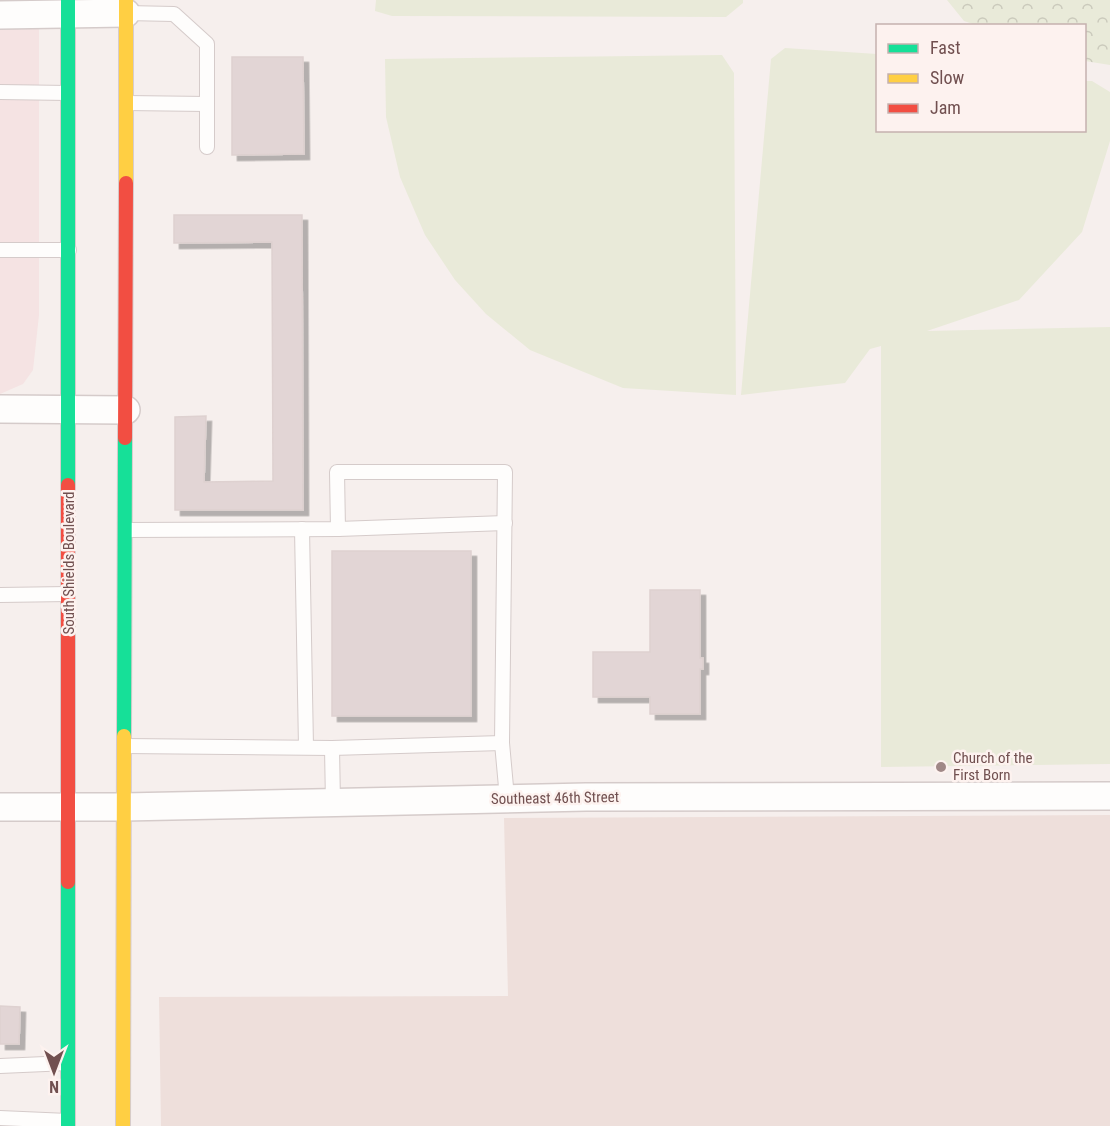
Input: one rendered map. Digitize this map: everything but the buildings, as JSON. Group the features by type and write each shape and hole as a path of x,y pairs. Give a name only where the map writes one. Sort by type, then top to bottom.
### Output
{"main road":[{"name":"South Shields Boulevard","path":"68,7 68,1124"},
{"path":"123,1126 126,7"}],"street":[{"path":"0,15 68,7 126,7"},
{"path":"0,409 126,410"},
{"name":"Southeast 46th Street","path":"0,807 124,807 754,795 1110,796"}],"lane":[{"path":"126,7 174,14 207,44 207,147"},
{"path":"0,92 68,93"},
{"path":"126,103 207,104"},
{"path":"0,250 69,250"},
{"path":"339,529 337,472 505,472 502,743 507,798"},
{"path":"126,530 339,529 505,523"},
{"path":"302,529 306,747"},
{"path":"0,595 69,594"},
{"path":"125,746 332,748 502,743"},
{"path":"332,748 333,803"},
{"path":"0,1066 68,1063"},
{"path":"0,1118 68,1124"}],"shaded area":[{"path":"0,0 39,0 39,315 33,370 23,384 0,394"},
{"path":"1110,815 1110,1126 161,1126 159,997 508,996 504,818"}],"green space":[{"path":"376,0 743,0 743,3 726,17 392,16 375,11"},
{"path":"947,0 1110,0 1110,65 1086,61 1086,24 973,24 964,21"},
{"path":"785,48 876,54 876,132 1086,132 1086,81 1092,81 1110,92 1110,141 1082,232 1019,300 927,331 1110,327 1110,764 881,767 881,346 870,349 845,383 741,395 771,59"},
{"path":"722,55 734,73 736,395 623,388 530,350 486,314 455,280 425,235 400,177 386,117 385,59"}],"traffic: fast":[{"path":"68,0 68,485"},
{"path":"124,736 125,438"},
{"path":"68,882 68,1126"}],"traffic: slow":[{"path":"126,0 126,183"},
{"path":"123,1126 124,736"}],"traffic: jam":[{"path":"125,438 126,183"},
{"path":"68,485 68,882"}],"place":[{"name":"Church of the First Born","path":"941,767"}]}
